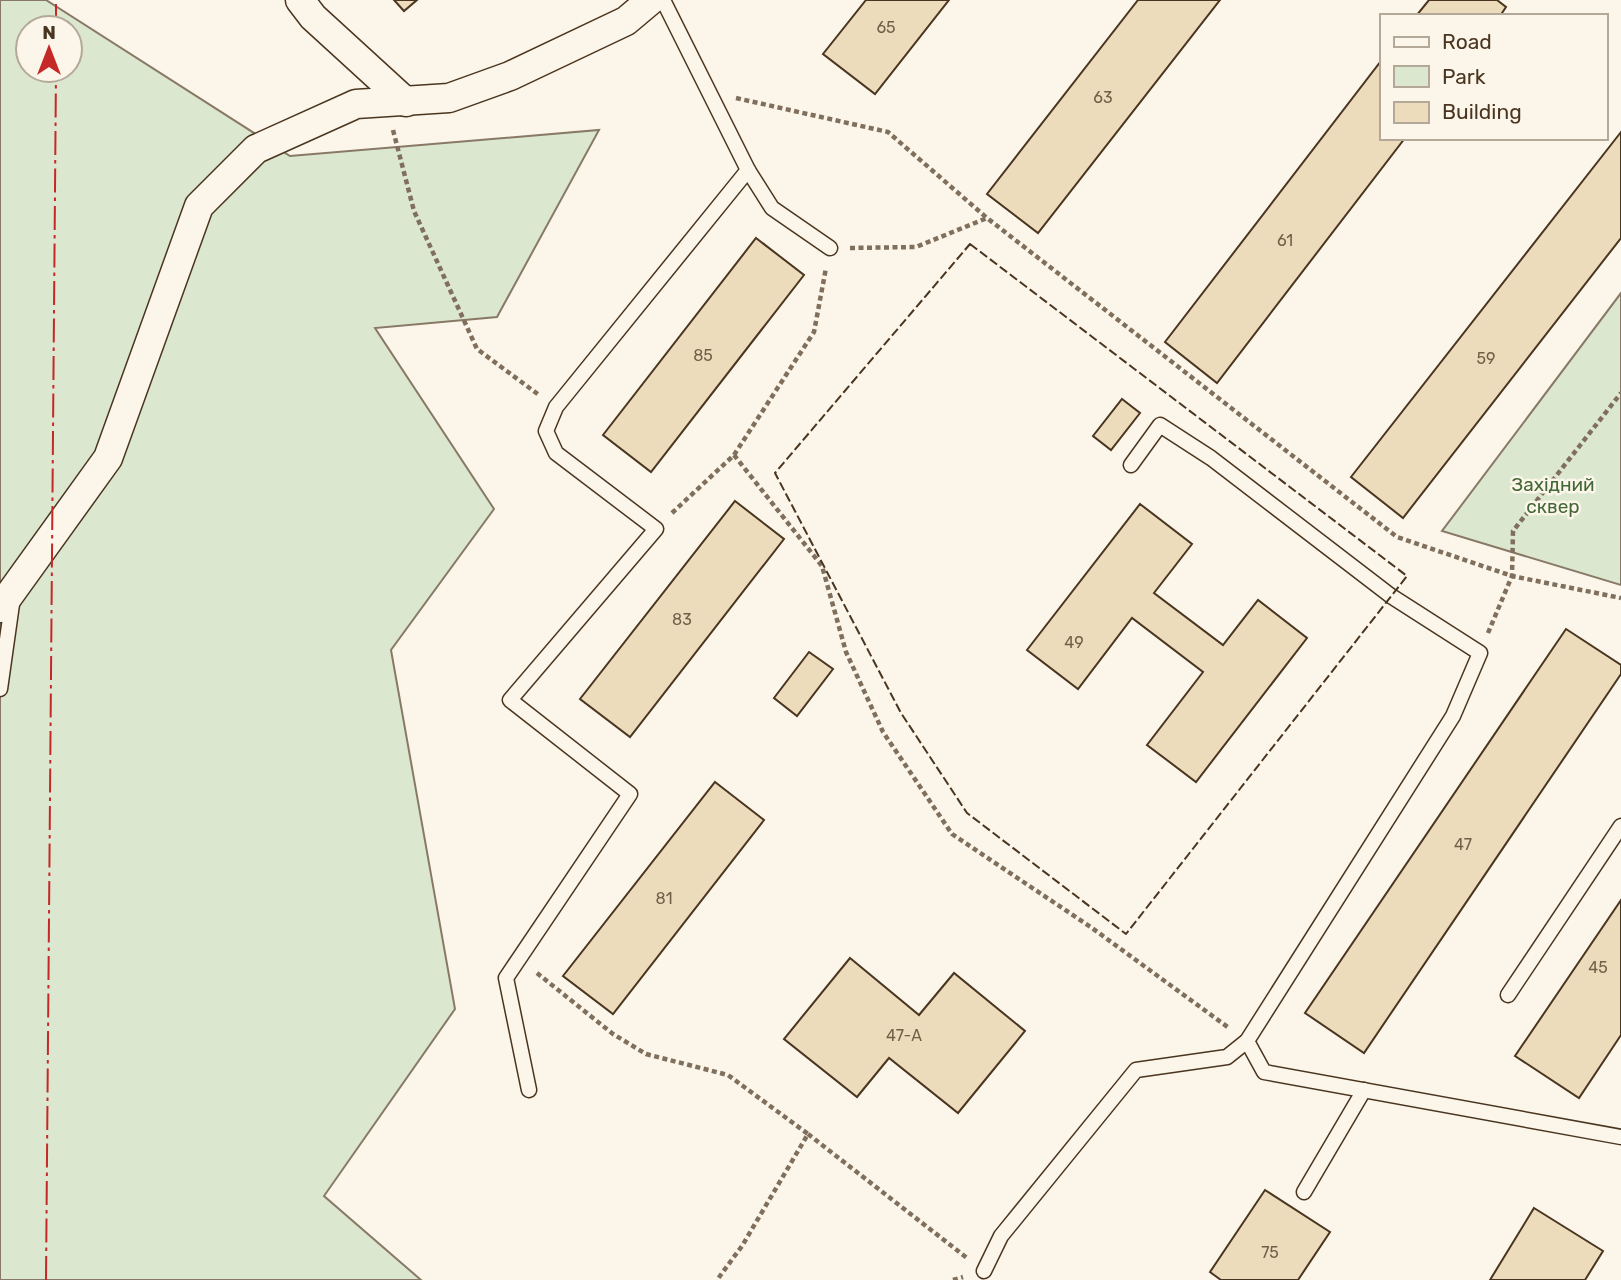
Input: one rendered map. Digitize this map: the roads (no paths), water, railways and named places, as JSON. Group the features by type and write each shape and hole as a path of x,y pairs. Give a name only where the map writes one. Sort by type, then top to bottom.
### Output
{"street":[{"path":"300,0 313,17 396,102"},
{"path":"7,600 108,458 199,206 256,149 356,104 449,98 510,76 626,21 651,0"}],"lane":[{"path":"663,0 748,170 772,208 830,248"},
{"path":"529,1090 506,978 630,794 510,700 656,529 556,453 546,430 555,407 748,170"},
{"path":"984,1271 1001,1236 1136,1070 1227,1057 1247,1041 1453,716 1480,653 1391,596 1211,458 1160,425 1130,465"},
{"path":"0,689 7,600"},
{"path":"1508,995 1621,826"},
{"path":"1247,1041 1264,1072 1621,1138"},
{"path":"1304,1192 1364,1090"}],"park label":[{"name":"Західний сквер","path":"1553,495"}]}
